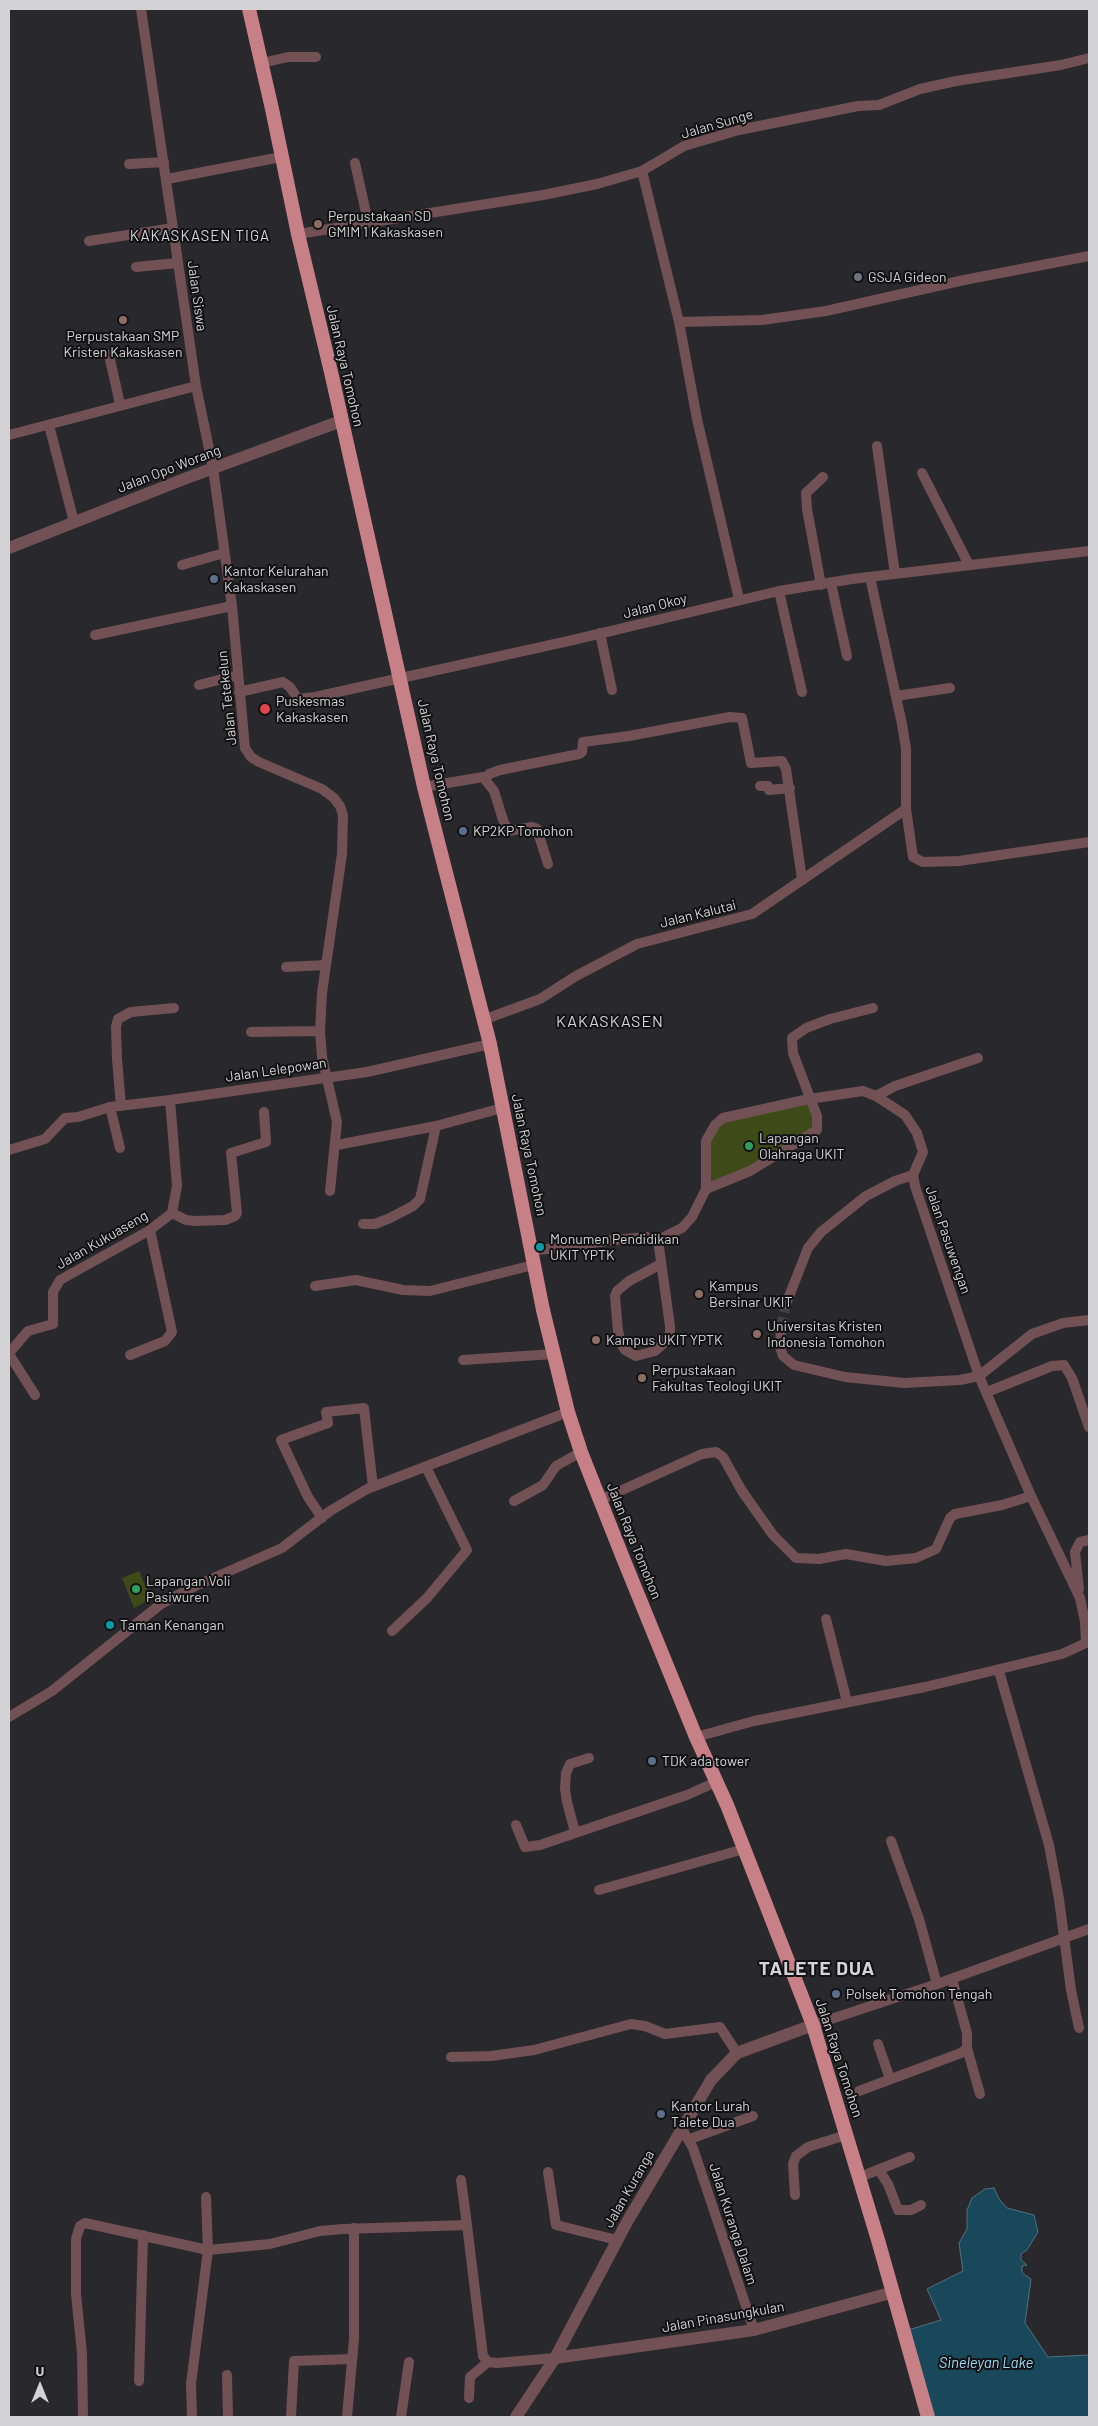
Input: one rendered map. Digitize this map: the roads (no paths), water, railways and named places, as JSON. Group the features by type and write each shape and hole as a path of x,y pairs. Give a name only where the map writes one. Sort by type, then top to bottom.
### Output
{"highway":[{"name":"Jalan Raya Tomohon","path":"249,9 298,234 401,678 424,787 490,1044 533,1265 568,1412 600,1500 696,1737 744,1849 812,2025 860,2177 928,2417"}],"street":[{"name":"Jalan Siswa","path":"141,9 196,386 213,468"},
{"path":"262,63 288,57 316,57"},
{"name":"Jalan Sunge","path":"298,234 543,195 597,184 642,171 684,146 739,130 858,106 879,104 920,89 1061,65 1089,58"},
{"path":"167,179 281,157"},
{"path":"129,164 164,162"},
{"path":"355,163 368,222"},
{"path":"642,171 679,322 697,419 739,599"},
{"path":"90,241 173,228"},
{"path":"679,322 762,320 826,311 964,280 1089,256"},
{"path":"136,267 178,262"},
{"path":"109,355 120,404"},
{"path":"9,435 120,404 196,386"},
{"name":"Jalan Opo Worang","path":"9,548 213,468 341,421"},
{"path":"48,425 74,522"},
{"path":"877,446 895,574"},
{"name":"Jalan Tetekelun","path":"213,468 232,606 244,741 251,757 322,789 340,806 343,815 342,854 326,965 320,1031 327,1076 338,1122 330,1191"},
{"path":"922,473 969,565"},
{"path":"823,476 806,493 807,509 847,656"},
{"name":"Jalan Okoy","path":"239,692 282,682 290,687 294,696 303,699 600,634 739,599 779,591 870,577 1089,551"},
{"path":"182,565 224,553"},
{"path":"870,577 906,749 906,809 911,854 917,860 923,862 959,861 1089,842"},
{"path":"779,591 802,692"},
{"path":"95,635 232,606"},
{"path":"600,634 612,690"},
{"path":"199,685 238,675"},
{"path":"896,696 950,688"},
{"path":"486,778 489,774 500,770 579,754 582,752 583,742 610,740 738,718 743,721 751,763 782,761 786,770 802,879"},
{"path":"424,787 478,776 486,778 494,791 506,828 513,831 535,827 548,864"},
{"path":"760,786 768,786 769,790 790,788"},
{"name":"Jalan Kalutai","path":"484,1020 540,999 582,972 637,944 752,914 906,809"},
{"path":"286,967 326,965"},
{"path":"121,1106 117,1059 118,1019 131,1012 174,1008"},
{"path":"706,1189 750,1171 817,1130 817,1116 793,1054 792,1038 806,1028 830,1019 873,1008"},
{"path":"251,1032 320,1031"},
{"name":"Jalan Lelepowan","path":"9,1150 46,1139 65,1118 78,1118 110,1107 367,1072 490,1044"},
{"path":"876,1096 895,1086 978,1058"},
{"name":"Jalan Pasuwengan","path":"658,1240 672,1234 688,1222 706,1189 706,1141 715,1125 723,1118 809,1099 863,1091 876,1096 905,1115 917,1133 923,1152 913,1175 915,1186 979,1376 1031,1496 1080,1598 1088,1643 1062,1654 999,1671 754,1721 696,1737"},
{"path":"170,1100 177,1186 172,1213 186,1220 224,1220 235,1216 237,1213 231,1153 266,1142 264,1112"},
{"path":"110,1107 120,1148"},
{"path":"336,1145 436,1126 502,1108"},
{"path":"363,1224 375,1224 390,1218 413,1206 420,1199 436,1126"},
{"path":"786,1304 808,1248 821,1232 866,1196 895,1181 913,1175"},
{"name":"Jalan Kukuaseng","path":"9,1353 28,1331 53,1324 53,1292 60,1280 150,1230 172,1213"},
{"path":"130,1355 165,1341 172,1332 150,1230"},
{"path":"531,1251 647,1237 658,1240 662,1264 670,1333 664,1343 655,1351 636,1356 625,1350 621,1343 615,1296 617,1291 629,1281 662,1264"},
{"path":"314,1286 356,1280 403,1290 430,1291 533,1265"},
{"path":"781,1327 783,1356 794,1365 845,1377 904,1383 960,1380 979,1376 1032,1334 1063,1323 1089,1320"},
{"path":"9,1353 35,1395"},
{"path":"463,1360 554,1354"},
{"path":"987,1392 1052,1366 1064,1365 1072,1378 1089,1427"},
{"path":"322,1518 308,1498 281,1440 328,1423 326,1412 364,1408 373,1487"},
{"path":"9,1717 52,1691 161,1604 195,1586 282,1548 345,1502 373,1487 568,1412"},
{"path":"514,1501 543,1485 556,1466 582,1452"},
{"path":"600,1500 702,1454 716,1452 723,1457 742,1491 773,1535 796,1558 819,1559 846,1554 886,1561 916,1558 936,1549 950,1518 955,1514 1002,1505 1031,1496"},
{"path":"392,1631 427,1598 466,1550 426,1468"},
{"path":"1080,1598 1075,1552 1080,1542 1089,1540"},
{"path":"826,1619 847,1702"},
{"path":"999,1671 1049,1845 1059,1899 1062,1938 1080,2028"},
{"path":"575,1832 566,1802 566,1773 570,1764 589,1758"},
{"path":"516,1825 522,1842 528,1848 687,1795 716,1782"},
{"path":"891,1841 919,1919 937,1984"},
{"path":"599,1890 744,1849"},
{"path":"812,2025 952,1979 1089,1929"},
{"path":"952,1979 967,2033 967,2048 980,2094"},
{"path":"451,2057 491,2056 534,2050 631,2024 645,2026 665,2034 720,2027 737,2053"},
{"name":"Jalan Kuranga","path":"516,2417 555,2358 617,2240 686,2134 711,2080 737,2053 812,2025"},
{"path":"878,2044 890,2079"},
{"path":"859,2091 961,2053 967,2048"},
{"path":"686,2134 753,2116"},
{"name":"Jalan Kuranga Dalam","path":"686,2134 717,2214 726,2250 754,2330"},
{"path":"795,2195 793,2164 796,2156 808,2147 846,2135"},
{"path":"860,2177 910,2157"},
{"path":"879,2170 888,2184 898,2210 911,2210 921,2204"},
{"path":"548,2172 556,2225 617,2240"},
{"path":"461,2180 483,2356 488,2362"},
{"path":"192,2417 191,2384 208,2250 206,2197"},
{"path":"83,2417 82,2353 76,2294 78,2231 85,2223 208,2250 270,2244 320,2231 354,2228 467,2225"},
{"path":"347,2417 352,2359 354,2228"},
{"path":"139,2381 142,2235"},
{"name":"Jalan Pinasungkulan","path":"555,2358 754,2330 894,2292"},
{"path":"469,2398 470,2377 488,2362 521,2362 555,2358"},
{"path":"291,2417 294,2361 352,2359"},
{"path":"401,2417 409,2362"},
{"path":"227,2374 228,2417"}],"water":[{"name":"Sineleyan Lake","path":"994,2188 999,2199 1007,2208 1034,2215 1038,2232 1027,2250 1021,2254 1021,2260 1027,2265 1022,2266 1022,2273 1031,2279 1025,2323 1048,2357 1089,2355 1089,2417 928,2417 905,2331 941,2320 927,2289 963,2271 959,2243 967,2229 967,2210 972,2198 985,2189"}],"tunnel":[{"path":"781,1327 786,1304"}],"place":[{"name":"Perpustakaan SD GMIM 1 Kakaskasen","path":"318,224"},
{"name":"GSJA Gideon","path":"858,277"},
{"name":"Perpustakaan SMP Kristen Kakaskasen","path":"123,320"},
{"name":"Kantor Kelurahan Kakaskasen","path":"214,579"},
{"name":"Puskesmas Kakaskasen","path":"265,709"},
{"name":"KP2KP Tomohon","path":"463,831"},
{"name":"Lapangan Olahraga UKIT","path":"749,1146"},
{"name":"Monumen Pendidikan UKIT YPTK","path":"540,1247"},
{"name":"Kampus Bersinar UKIT","path":"699,1294"},
{"name":"Universitas Kristen Indonesia Tomohon","path":"757,1334"},
{"name":"Kampus UKIT YPTK","path":"596,1340"},
{"name":"Perpustakaan Fakultas Teologi UKIT","path":"642,1378"},
{"name":"Lapangan Voli Pasiwuren","path":"136,1589"},
{"name":"Taman Kenangan","path":"110,1625"},
{"name":"TDK ada tower","path":"652,1761"},
{"name":"Polsek Tomohon Tengah","path":"836,1994"},
{"name":"Kantor Lurah Talete Dua","path":"661,2114"}],"district":[{"name":"KAKASKASEN TIGA","path":"200,236"},
{"name":"KAKASKASEN","path":"610,1022"},
{"name":"TALETE DUA","path":"817,1969"}]}
